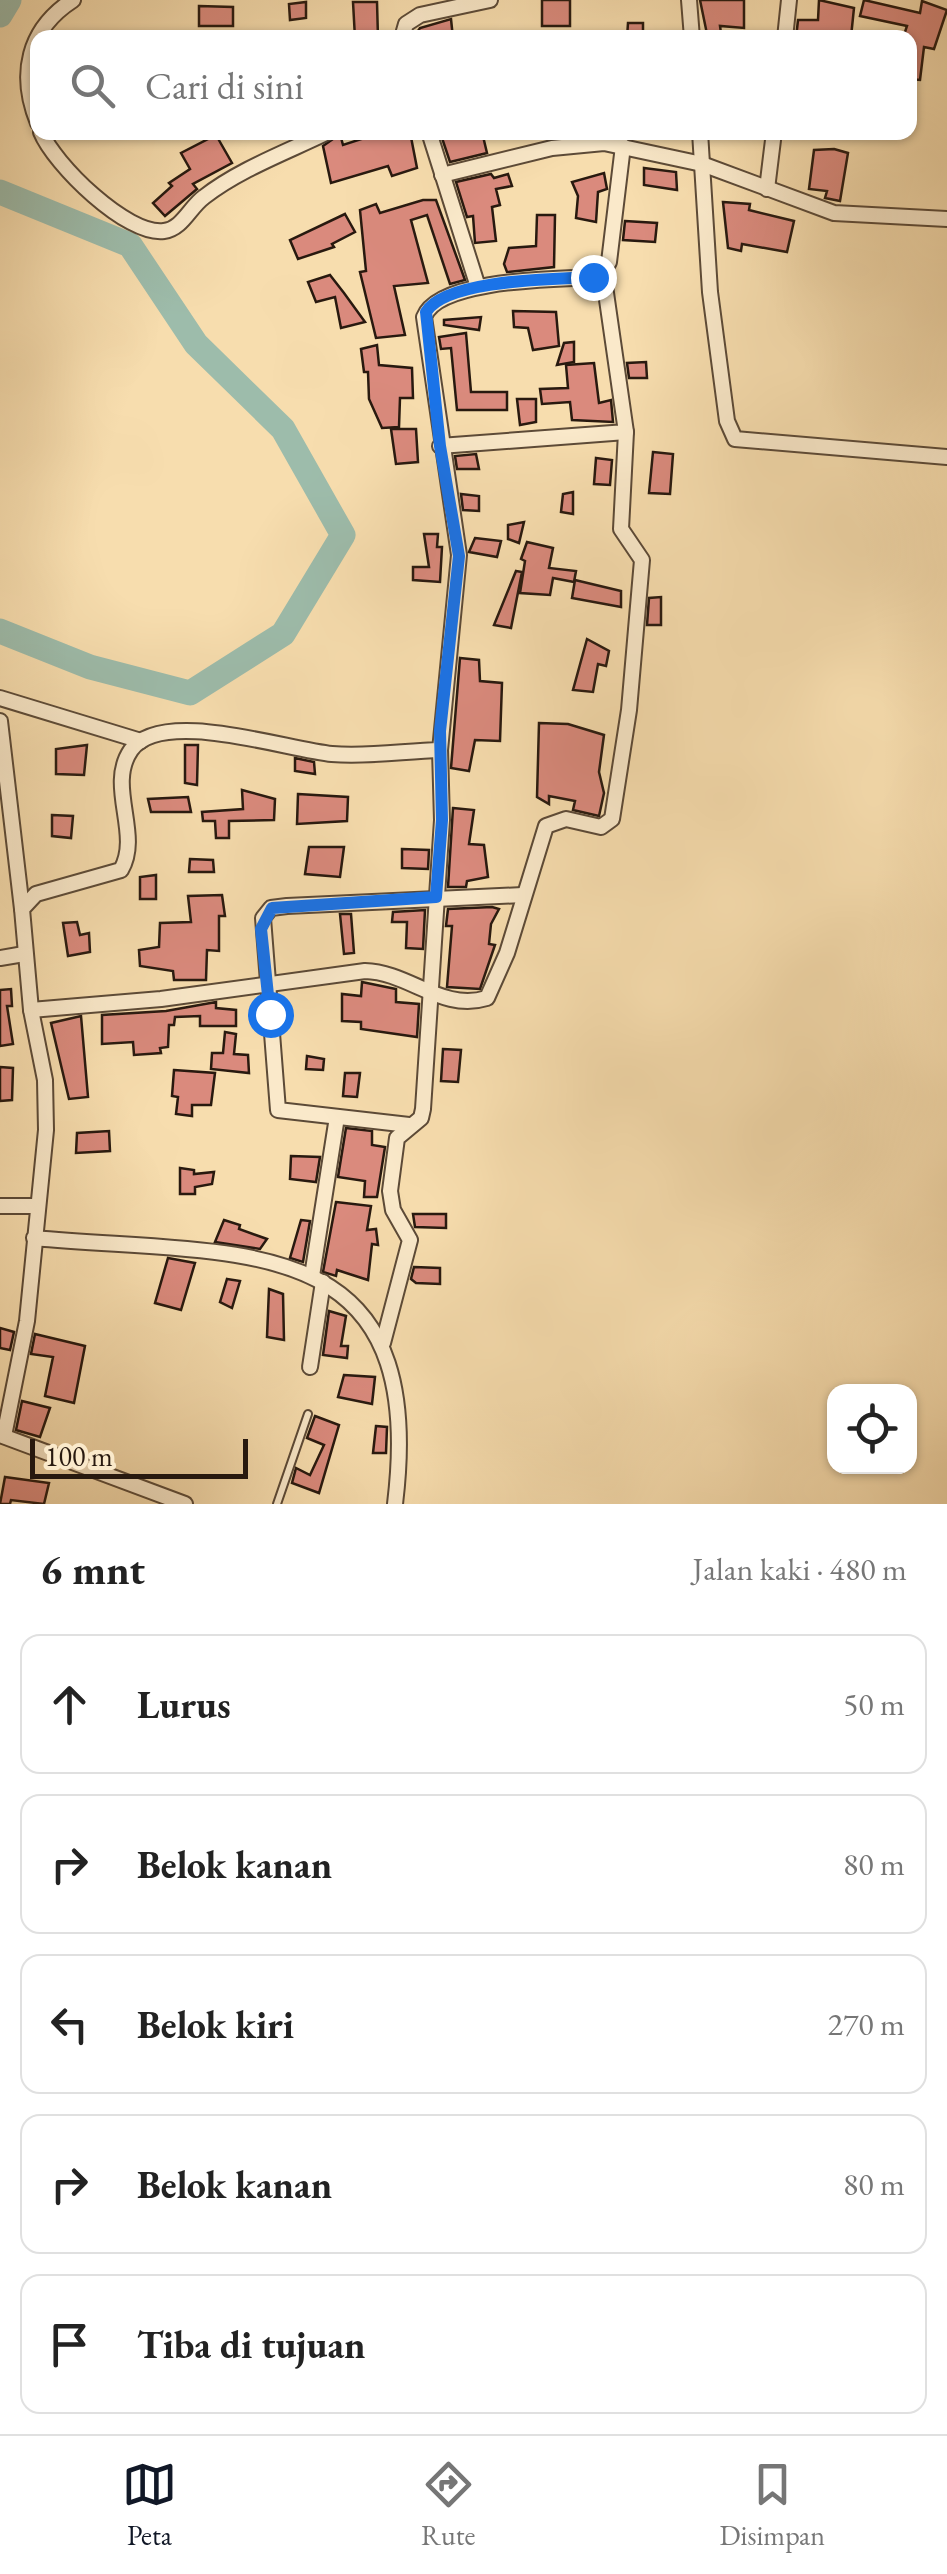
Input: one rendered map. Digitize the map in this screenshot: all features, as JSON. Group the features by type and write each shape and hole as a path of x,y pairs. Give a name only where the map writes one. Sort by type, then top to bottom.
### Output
{"street":[{"path":"41,30 46,21 73,0"},
{"path":"406,30 412,19 490,0"},
{"path":"689,0 691,30"},
{"path":"786,30 790,0"},
{"path":"30,63 30,95"},
{"path":"46,140 69,174 95,196 142,227 161,231 180,223 215,189 312,140"},
{"path":"431,140 478,287"},
{"path":"700,140 710,292 727,421 735,438 763,444 947,456"},
{"path":"767,189 773,140"},
{"path":"442,175 552,148 623,146 702,164 834,213 947,219"},
{"path":"31,1010 374,971 398,976 431,993 471,1001 487,998 494,991 550,822 566,819 601,828 612,820 629,710 642,560 620,529 626,432 604,272 609,262 623,146"},
{"path":"383,1343 410,1240 393,1210 390,1191 397,1138 421,1118 423,1109 442,820 440,750 459,556 424,317 434,302 478,287 593,277 604,272"},
{"path":"440,446 626,432"},
{"path":"0,698 141,741"},
{"path":"0,730 31,1010 45,1080 46,1130 27,1321 2,1435 185,1504"},
{"path":"22,910 36,894 102,879 121,870 128,848 122,799 125,763 141,741 156,734 207,733 330,754 393,755 440,750"},
{"path":"409,1125 278,1110 261,929 272,908 523,895"},
{"path":"0,958 24,954"},
{"path":"310,1367 336,1117"},
{"path":"0,1206 36,1206"},
{"path":"34,1238 258,1258 318,1279 366,1317 383,1343 401,1412 395,1504"}],"lane":[{"path":"277,1504 308,1414"}],"building":[{"path":"542,0 570,0 570,26 542,26"},
{"path":"700,0 744,0 744,28 720,26 721,30 706,30"},
{"path":"819,0 854,8 852,30 797,30 798,20 818,20"},
{"path":"864,0 920,13 922,1 947,10 934,49 924,47 920,80 917,30 860,16"},
{"path":"306,2 306,18 290,20 289,4"},
{"path":"353,2 377,2 378,30 355,30"},
{"path":"199,6 233,7 233,26 199,26"},
{"path":"451,19 452,30 420,28"},
{"path":"628,23 643,23 643,30 628,30"},
{"path":"206,140 219,140 232,163 193,184 197,189 165,216 153,203 172,186 169,183 190,169 181,153"},
{"path":"332,140 342,140 343,145 358,140 412,140 417,168 392,176 388,166 331,183 323,146"},
{"path":"443,140 484,140 487,153 450,162"},
{"path":"814,150 848,153 840,201 825,198 827,191 809,189"},
{"path":"644,168 676,172 677,190 644,185"},
{"path":"604,173 607,189 598,192 596,222 576,218 578,196 572,182"},
{"path":"491,174 494,178 508,174 512,186 496,189 500,205 492,207 496,241 475,243 473,216 467,217 456,182"},
{"path":"436,200 465,280 450,284 427,215 411,220 428,283 394,286 405,335 376,338 360,272 366,271 360,210 376,204 380,213"},
{"path":"723,202 750,204 749,210 794,221 787,252 742,244 741,251 728,248"},
{"path":"345,214 355,232 332,244 334,247 298,259 290,240"},
{"path":"537,215 555,215 554,267 507,272 504,264 509,248 536,246"},
{"path":"625,221 657,223 655,242 623,240"},
{"path":"330,275 365,322 341,328 335,297 316,302 308,282"},
{"path":"513,311 556,312 559,346 533,350 528,328 514,327"},
{"path":"481,317 479,330 444,325 444,320"},
{"path":"466,333 471,392 507,392 507,410 457,410 451,348 441,349 439,337"},
{"path":"574,342 574,362 557,365 564,343"},
{"path":"377,345 379,365 412,368 413,398 400,398 399,427 382,428 369,399 368,372 364,372 361,349"},
{"path":"646,362 647,378 629,378 627,363"},
{"path":"594,363 599,403 611,400 613,422 572,420 570,402 542,404 540,389 568,388 566,365"},
{"path":"517,399 536,399 536,422 520,425"},
{"path":"391,429 416,429 418,462 396,464"},
{"path":"653,452 673,454 670,494 649,493"},
{"path":"476,454 479,469 457,469 455,456"},
{"path":"596,458 612,460 610,485 594,484"},
{"path":"573,492 573,514 561,512 563,494"},
{"path":"461,494 479,496 479,511 463,510"},
{"path":"524,522 519,543 508,539 508,525"},
{"path":"424,534 438,534 437,547 442,547 440,582 413,580 413,567 429,567"},
{"path":"475,538 501,541 497,557 469,552"},
{"path":"527,542 553,548 549,568 576,571 574,582 553,578 550,595 520,593 525,561 521,559"},
{"path":"516,571 522,572 511,628 494,625"},
{"path":"575,580 621,591 621,607 572,598"},
{"path":"661,597 661,625 647,625 649,598"},
{"path":"587,639 609,651 606,666 598,664 593,692 573,690"},
{"path":"460,658 479,660 480,681 502,683 500,741 475,740 469,771 451,768"},
{"path":"539,723 568,724 604,735 599,772 604,793 599,816 573,810 575,801 549,796 549,804 537,797"},
{"path":"87,745 84,775 56,774 56,749"},
{"path":"185,745 198,745 197,785 185,783"},
{"path":"295,758 314,762 315,774 295,771"},
{"path":"242,790 275,799 274,820 229,821 229,838 216,838 215,821 203,821 202,812 243,809"},
{"path":"298,794 348,797 347,821 297,824"},
{"path":"188,797 191,812 151,812 148,799"},
{"path":"453,808 474,810 469,844 484,845 488,877 467,881 466,887 448,887"},
{"path":"52,815 73,816 71,838 52,836"},
{"path":"309,847 344,847 340,877 305,874"},
{"path":"402,849 429,850 428,869 402,868"},
{"path":"190,859 213,860 214,872 189,872"},
{"path":"156,875 156,899 140,899 140,877"},
{"path":"222,895 225,916 219,916 219,951 207,950 206,980 174,980 173,971 140,966 139,950 159,947 160,923 191,922 188,896"},
{"path":"448,909 499,909 491,924 489,944 495,945 480,989 447,987 452,926 446,926"},
{"path":"425,910 423,949 406,948 407,922 392,922 393,912"},
{"path":"340,914 351,914 354,953 344,954"},
{"path":"77,922 80,935 89,933 90,952 68,956 63,923"},
{"path":"362,982 396,989 396,1002 419,1004 417,1037 361,1029 361,1022 342,1021 342,994 361,996"},
{"path":"11,989 12,1006 7,1006 13,1044 0,1046 0,990"},
{"path":"216,1002 216,1008 236,1010 236,1026 200,1026 200,1016 175,1017 174,1025 169,1025 168,1047 160,1048 161,1053 134,1055 133,1042 102,1044 102,1015 166,1011"},
{"path":"81,1016 88,1097 69,1099 51,1023"},
{"path":"225,1032 236,1034 234,1054 248,1055 249,1073 211,1069 212,1053 223,1053"},
{"path":"443,1049 461,1050 458,1082 441,1081"},
{"path":"307,1056 324,1059 323,1070 306,1069"},
{"path":"0,1067 13,1068 12,1100 0,1101"},
{"path":"174,1070 215,1073 211,1105 192,1105 192,1116 176,1114 178,1097 172,1096"},
{"path":"345,1073 360,1073 357,1097 343,1096"},
{"path":"346,1128 372,1131 372,1145 385,1147 377,1197 364,1197 365,1181 338,1177"},
{"path":"109,1131 110,1151 76,1153 77,1133"},
{"path":"291,1156 320,1157 316,1182 290,1179"},
{"path":"180,1168 194,1170 194,1174 214,1172 212,1184 195,1187 195,1194 180,1194"},
{"path":"336,1202 371,1206 367,1230 376,1229 378,1245 372,1244 368,1280 337,1270 336,1276 323,1272"},
{"path":"413,1214 446,1214 446,1228 415,1227"},
{"path":"224,1220 267,1239 260,1249 215,1242"},
{"path":"301,1220 310,1221 303,1262 290,1258"},
{"path":"168,1258 195,1263 181,1310 155,1303"},
{"path":"414,1267 440,1268 440,1284 416,1283 411,1279"},
{"path":"227,1279 240,1281 232,1308 220,1302"},
{"path":"269,1289 283,1294 284,1340 267,1337"},
{"path":"329,1311 346,1316 341,1346 348,1346 347,1358 323,1355"},
{"path":"0,1328 14,1332 10,1350 0,1348"},
{"path":"35,1334 85,1346 74,1403 45,1396 53,1357 31,1354"},
{"path":"344,1375 375,1377 372,1404 338,1397"},
{"path":"22,1401 50,1408 40,1437 16,1430"},
{"path":"315,1416 339,1425 319,1493 292,1483 296,1468 310,1475 324,1445 307,1438"},
{"path":"376,1426 387,1427 386,1453 373,1453"},
{"path":"5,1477 49,1483 44,1504 11,1500 10,1504 0,1504"}],"waterway":[{"path":"0,15 9,0"},
{"path":"0,192 130,245 196,344 283,429 343,535 283,634 190,693 90,667 0,631"}],"route":[{"path":"270,1014 261,929 263,918 272,908 436,897 442,820 440,731 459,556 424,324 428,306 478,287 593,277"}]}
